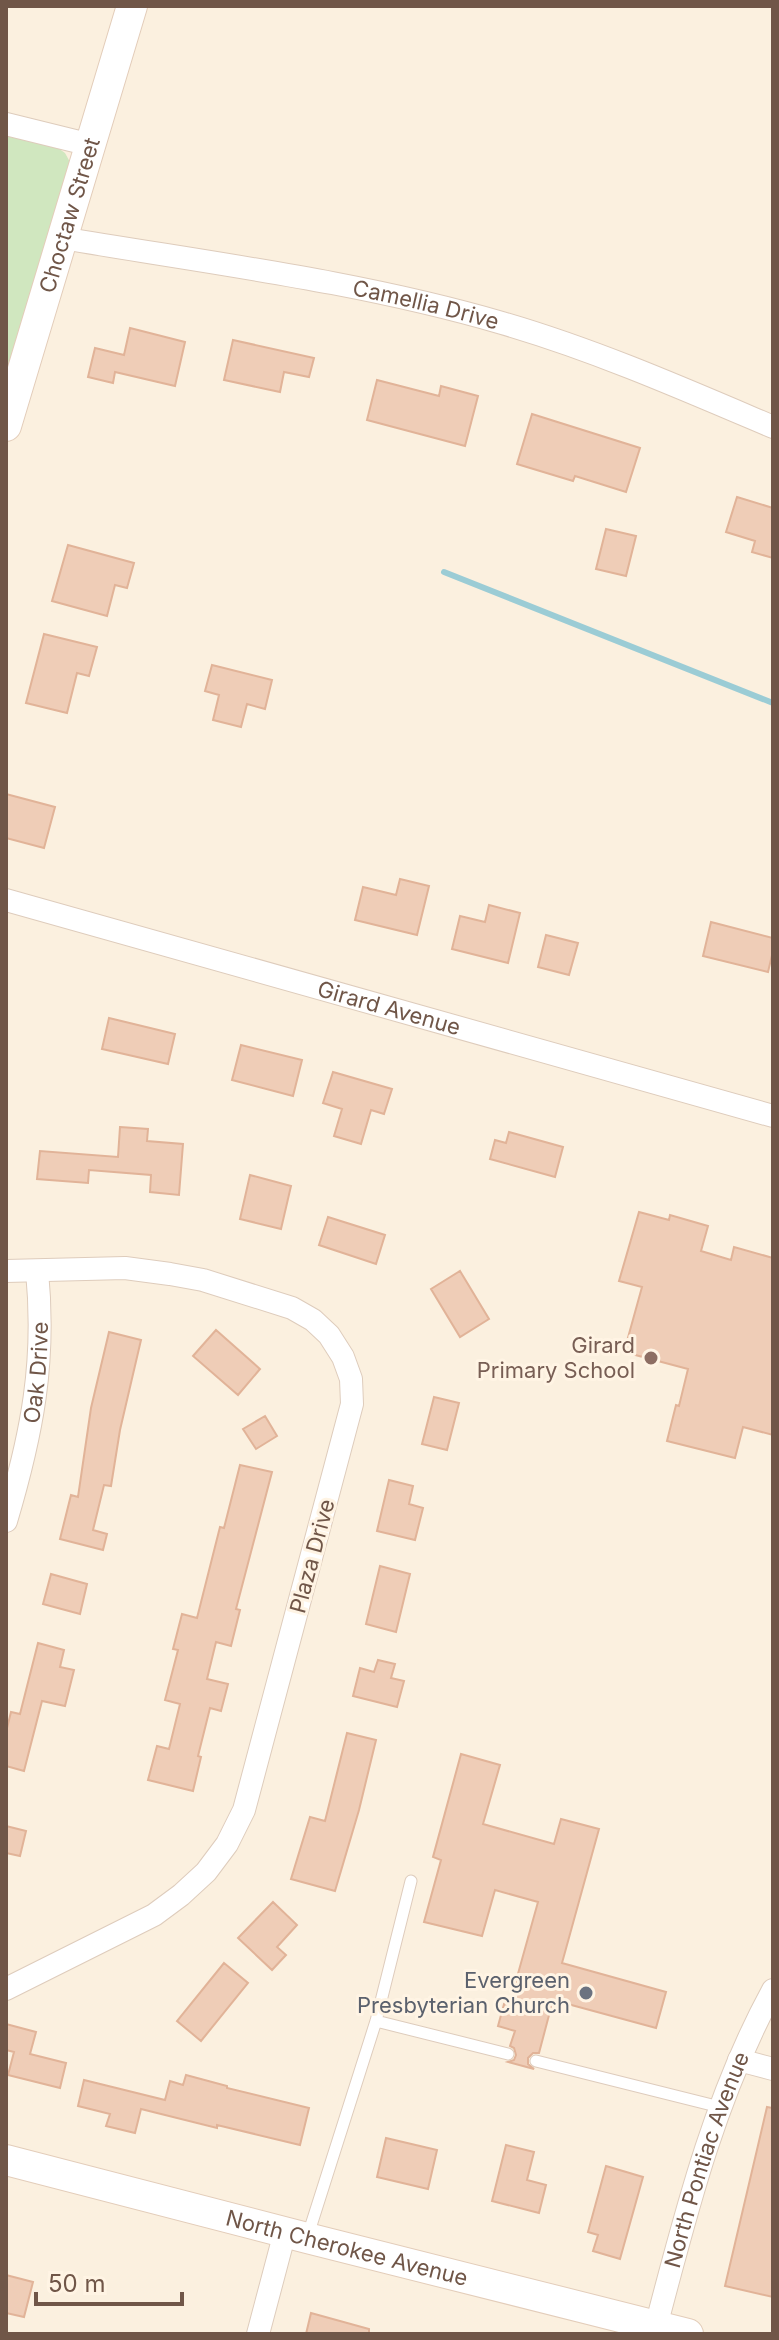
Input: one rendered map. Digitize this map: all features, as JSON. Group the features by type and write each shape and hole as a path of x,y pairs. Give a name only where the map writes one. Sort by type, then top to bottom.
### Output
{"street":[{"name":"Choctaw Street","path":"6,426 132,6"},
{"path":"6,124 91,145"},
{"name":"Camellia Drive","path":"62,238 363,289 502,323 646,374 773,427"},
{"name":"Girard Avenue","path":"6,900 773,1116"},
{"name":"Plaza Drive","path":"6,1271 125,1268 203,1280 292,1308 313,1320 329,1335 343,1357 351,1379 352,1404 244,1810 227,1844 198,1880 154,1915 6,1989"},
{"name":"Oak Drive","path":"6,1521 31,1430 40,1362 41,1311 37,1271"},
{"name":"North Pontiac Avenue","path":"655,2330 693,2186 720,2107 773,1990"},
{"path":"739,2060 773,2069"},
{"name":"North Cherokee Avenue","path":"6,2160 655,2330 688,2334"},
{"path":"258,2334 296,2235"}],"lane":[{"path":"296,2235 376,2021 411,1881"},
{"path":"376,2021 508,2054"},
{"path":"536,2061 720,2107"}],"green space":[{"path":"6,135 58,148 70,162 6,379"}],"building":[{"path":"130,328 185,342 175,386 115,372 113,383 88,377 95,348 124,355"},
{"path":"233,340 314,358 309,377 284,372 280,392 224,380"},
{"path":"377,380 439,396 441,386 478,396 465,446 367,420"},
{"path":"532,414 640,448 626,492 575,476 573,481 517,464"},
{"path":"737,497 773,508 773,558 752,552 755,541 726,532"},
{"path":"606,529 636,536 626,576 596,569"},
{"path":"68,545 134,563 127,588 115,585 107,616 52,601"},
{"path":"44,634 97,647 89,676 77,673 67,713 26,703"},
{"path":"212,665 272,680 265,709 247,704 241,727 213,720 219,695 205,691"},
{"path":"6,794 55,807 44,848 6,838"},
{"path":"400,879 429,886 417,935 355,920 363,887 396,895"},
{"path":"489,905 520,913 508,963 452,949 460,916 485,922"},
{"path":"711,922 773,938 768,972 703,956"},
{"path":"546,935 578,943 569,975 538,967"},
{"path":"109,1018 175,1034 168,1064 102,1049"},
{"path":"241,1045 302,1060 293,1096 232,1080"},
{"path":"333,1072 392,1089 384,1114 371,1110 361,1144 334,1136 342,1109 323,1103"},
{"path":"120,1127 148,1129 147,1141 183,1144 179,1195 150,1192 151,1175 89,1170 88,1183 37,1179 40,1151 118,1157"},
{"path":"509,1132 563,1147 555,1177 490,1159 495,1140 506,1143"},
{"path":"250,1175 291,1186 281,1229 240,1219"},
{"path":"639,1212 669,1220 670,1215 708,1226 701,1251 731,1260 734,1247 773,1258 773,1435 743,1427 735,1458 667,1441 688,1369 624,1352 642,1287 619,1281"},
{"path":"328,1217 385,1235 376,1264 319,1245"},
{"path":"460,1271 489,1319 460,1337 431,1289"},
{"path":"216,1330 260,1369 238,1395 193,1356"},
{"path":"109,1332 141,1340 120,1430 111,1486 104,1485 93,1530 107,1534 103,1550 60,1539 71,1495 78,1497 91,1408"},
{"path":"434,1397 459,1403 447,1450 422,1444"},
{"path":"265,1416 277,1436 256,1449 243,1429"},
{"path":"240,1465 272,1472 236,1609 240,1610 231,1646 216,1642 207,1679 228,1684 221,1711 210,1708 193,1791 148,1780 157,1746 169,1749 180,1704 165,1700 178,1650 173,1649 182,1614 197,1618 220,1527 224,1528"},
{"path":"389,1480 413,1486 409,1504 423,1508 415,1540 377,1531"},
{"path":"380,1566 410,1574 396,1632 366,1624"},
{"path":"51,1574 87,1584 80,1614 43,1604"},
{"path":"38,1643 64,1650 60,1667 74,1670 65,1706 42,1701 24,1771 6,1766 6,1732 11,1712 20,1714"},
{"path":"378,1660 395,1664 391,1678 404,1681 397,1707 353,1696 360,1668 374,1672"},
{"path":"347,1733 376,1740 335,1891 291,1879 310,1817 325,1821"},
{"path":"461,1754 500,1765 483,1824 554,1844 561,1819 599,1829 562,1963 666,1992 656,2028 553,2000 539,2053 533,2053 528,2058 528,2064 534,2069 508,2062 514,2060 516,2055 510,2046 515,2031 498,2026 504,2004 509,2006 538,1902 495,1890 482,1936 424,1922 441,1860 433,1857"},
{"path":"6,1826 26,1831 20,1856 6,1853"},
{"path":"273,1902 297,1925 277,1947 286,1955 272,1970 238,1938"},
{"path":"224,1963 248,1983 201,2041 177,2021"},
{"path":"6,2024 36,2032 30,2054 66,2063 60,2088 8,2075 14,2052 6,2050"},
{"path":"186,2075 309,2108 300,2145 141,2109 135,2133 106,2126 110,2114 78,2106 84,2080 165,2100 170,2081 183,2085"},
{"path":"767,2107 773,2108 773,2297 725,2286"},
{"path":"386,2138 437,2150 428,2189 377,2177"},
{"path":"506,2145 534,2152 527,2180 546,2185 539,2213 492,2201"},
{"path":"606,2166 643,2177 620,2259 593,2251 598,2235 588,2232"},
{"path":"6,2275 33,2282 24,2317 6,2313"},
{"path":"311,2313 369,2329 369,2334 306,2334"}],"waterway":[{"path":"444,572 773,703"}],"place":[{"name":"Girard Primary School","path":"651,1358"},
{"name":"Evergreen Presbyterian Church","path":"586,1993"}]}
